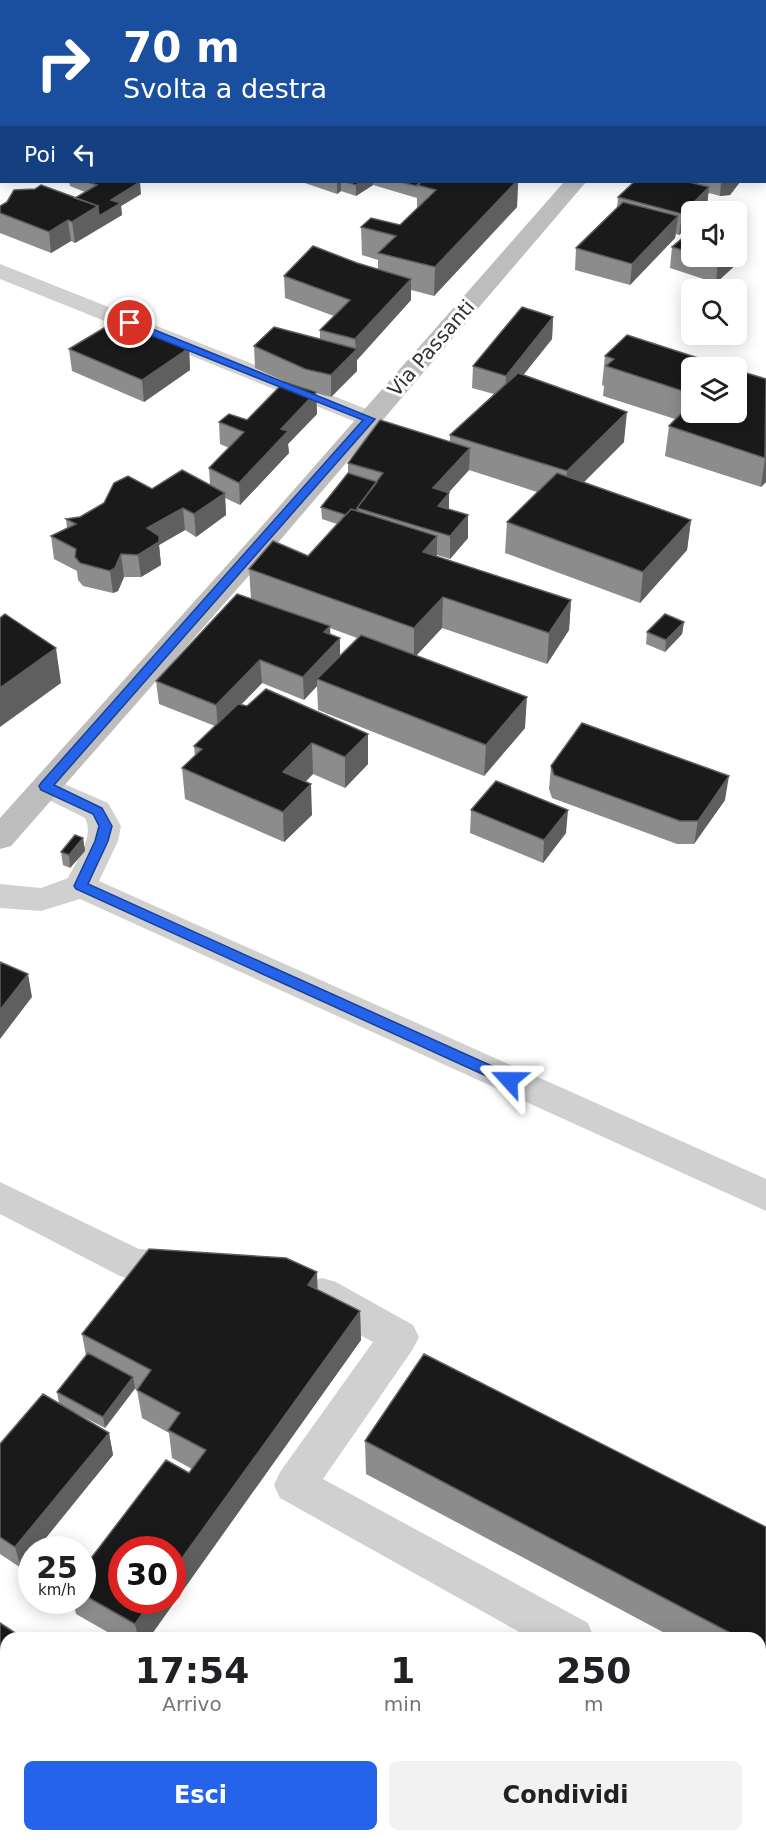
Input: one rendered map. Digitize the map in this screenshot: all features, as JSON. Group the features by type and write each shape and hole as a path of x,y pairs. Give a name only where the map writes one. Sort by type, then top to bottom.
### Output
{"main road":[{"name":"Via Passanti","path":"0,838 370,419 574,183"}],"street":[{"path":"0,271 370,419"},
{"path":"0,896 26,902 57,897 80,886 102,841 105,826 98,811 46,786"},
{"path":"80,886 766,1196"},
{"path":"0,1197 134,1265 215,1270"},
{"path":"295,1279 399,1337 295,1485 561,1632"}],"building":[{"path":"90,183 138,183 111,200 121,203 99,216 98,206 75,198 97,185"},
{"path":"404,183 420,183 417,186"},
{"path":"420,183 515,183 435,267 378,253 396,236 361,227 371,218 400,225 436,190 417,185"},
{"path":"633,183 693,183 709,187 695,201 681,201 681,214 618,197"},
{"path":"41,185 98,206 72,222 68,220 49,232 0,213 0,206 7,202 14,190 35,189"},
{"path":"623,202 678,216 632,264 576,248"},
{"path":"681,239 681,250 672,247"},
{"path":"313,246 357,263 411,279 355,339 320,330 350,300 284,276"},
{"path":"522,307 553,317 506,376 473,366"},
{"path":"117,320 189,348 142,380 69,349"},
{"path":"274,327 357,349 331,375 305,369 254,346"},
{"path":"627,335 695,357 681,357 681,390 606,366 614,359 605,356"},
{"path":"518,373 627,412 567,471 450,435"},
{"path":"747,373 766,379 765,458 669,426 681,413 681,423 747,423"},
{"path":"284,382 316,392 281,429 288,431 239,483 209,468 244,432 219,422 229,414 247,420"},
{"path":"380,420 470,448 433,488 449,493 438,506 468,515 450,536 357,508 383,473 348,463"},
{"path":"182,470 225,493 194,514 183,508 147,528 159,536 159,542 138,555 121,554 115,568 110,571 80,563 75,557 76,549 51,536 76,524 66,519 80,517 104,503 114,483 128,476 152,489"},
{"path":"348,473 377,482 357,511 351,509 346,515 321,507"},
{"path":"557,473 691,520 643,572 507,522"},
{"path":"351,509 437,536 423,552 571,600 549,633 443,597 414,628 249,569 273,541 308,556"},
{"path":"237,594 330,626 324,632 340,638 303,677 260,660 216,705 156,681"},
{"path":"5,614 56,648 0,688 0,618"},
{"path":"665,614 684,622 666,640 647,632"},
{"path":"361,635 527,697 486,745 317,679"},
{"path":"266,689 368,734 345,757 312,743 283,772 311,784 283,812 182,768 202,749 194,746 238,704 247,706"},
{"path":"582,723 729,776 698,821 680,821 554,775 551,766"},
{"path":"496,781 568,810 544,840 471,810"},
{"path":"75,835 83,838 69,855 61,852"},
{"path":"0,962 28,974 0,1010"},
{"path":"149,1249 286,1258 317,1272 308,1285 360,1311 186,1553 186,1536 108,1536 108,1609 96,1602 96,1552 166,1460 189,1473 206,1450 168,1430 180,1413 137,1390 151,1370 82,1334"},
{"path":"88,1353 133,1377 103,1417 57,1392"},
{"path":"424,1354 766,1527 766,1632 729,1632 365,1441"},
{"path":"43,1394 109,1433 24,1536 18,1536 18,1543 15,1547 0,1537 0,1444"},
{"path":"117,1614 142,1614 135,1624"},
{"path":"0,1623 14,1632 0,1632"}],"route":[{"path":"130,323 370,419 46,786 98,811 105,826 102,841 80,886 509,1080"}]}
